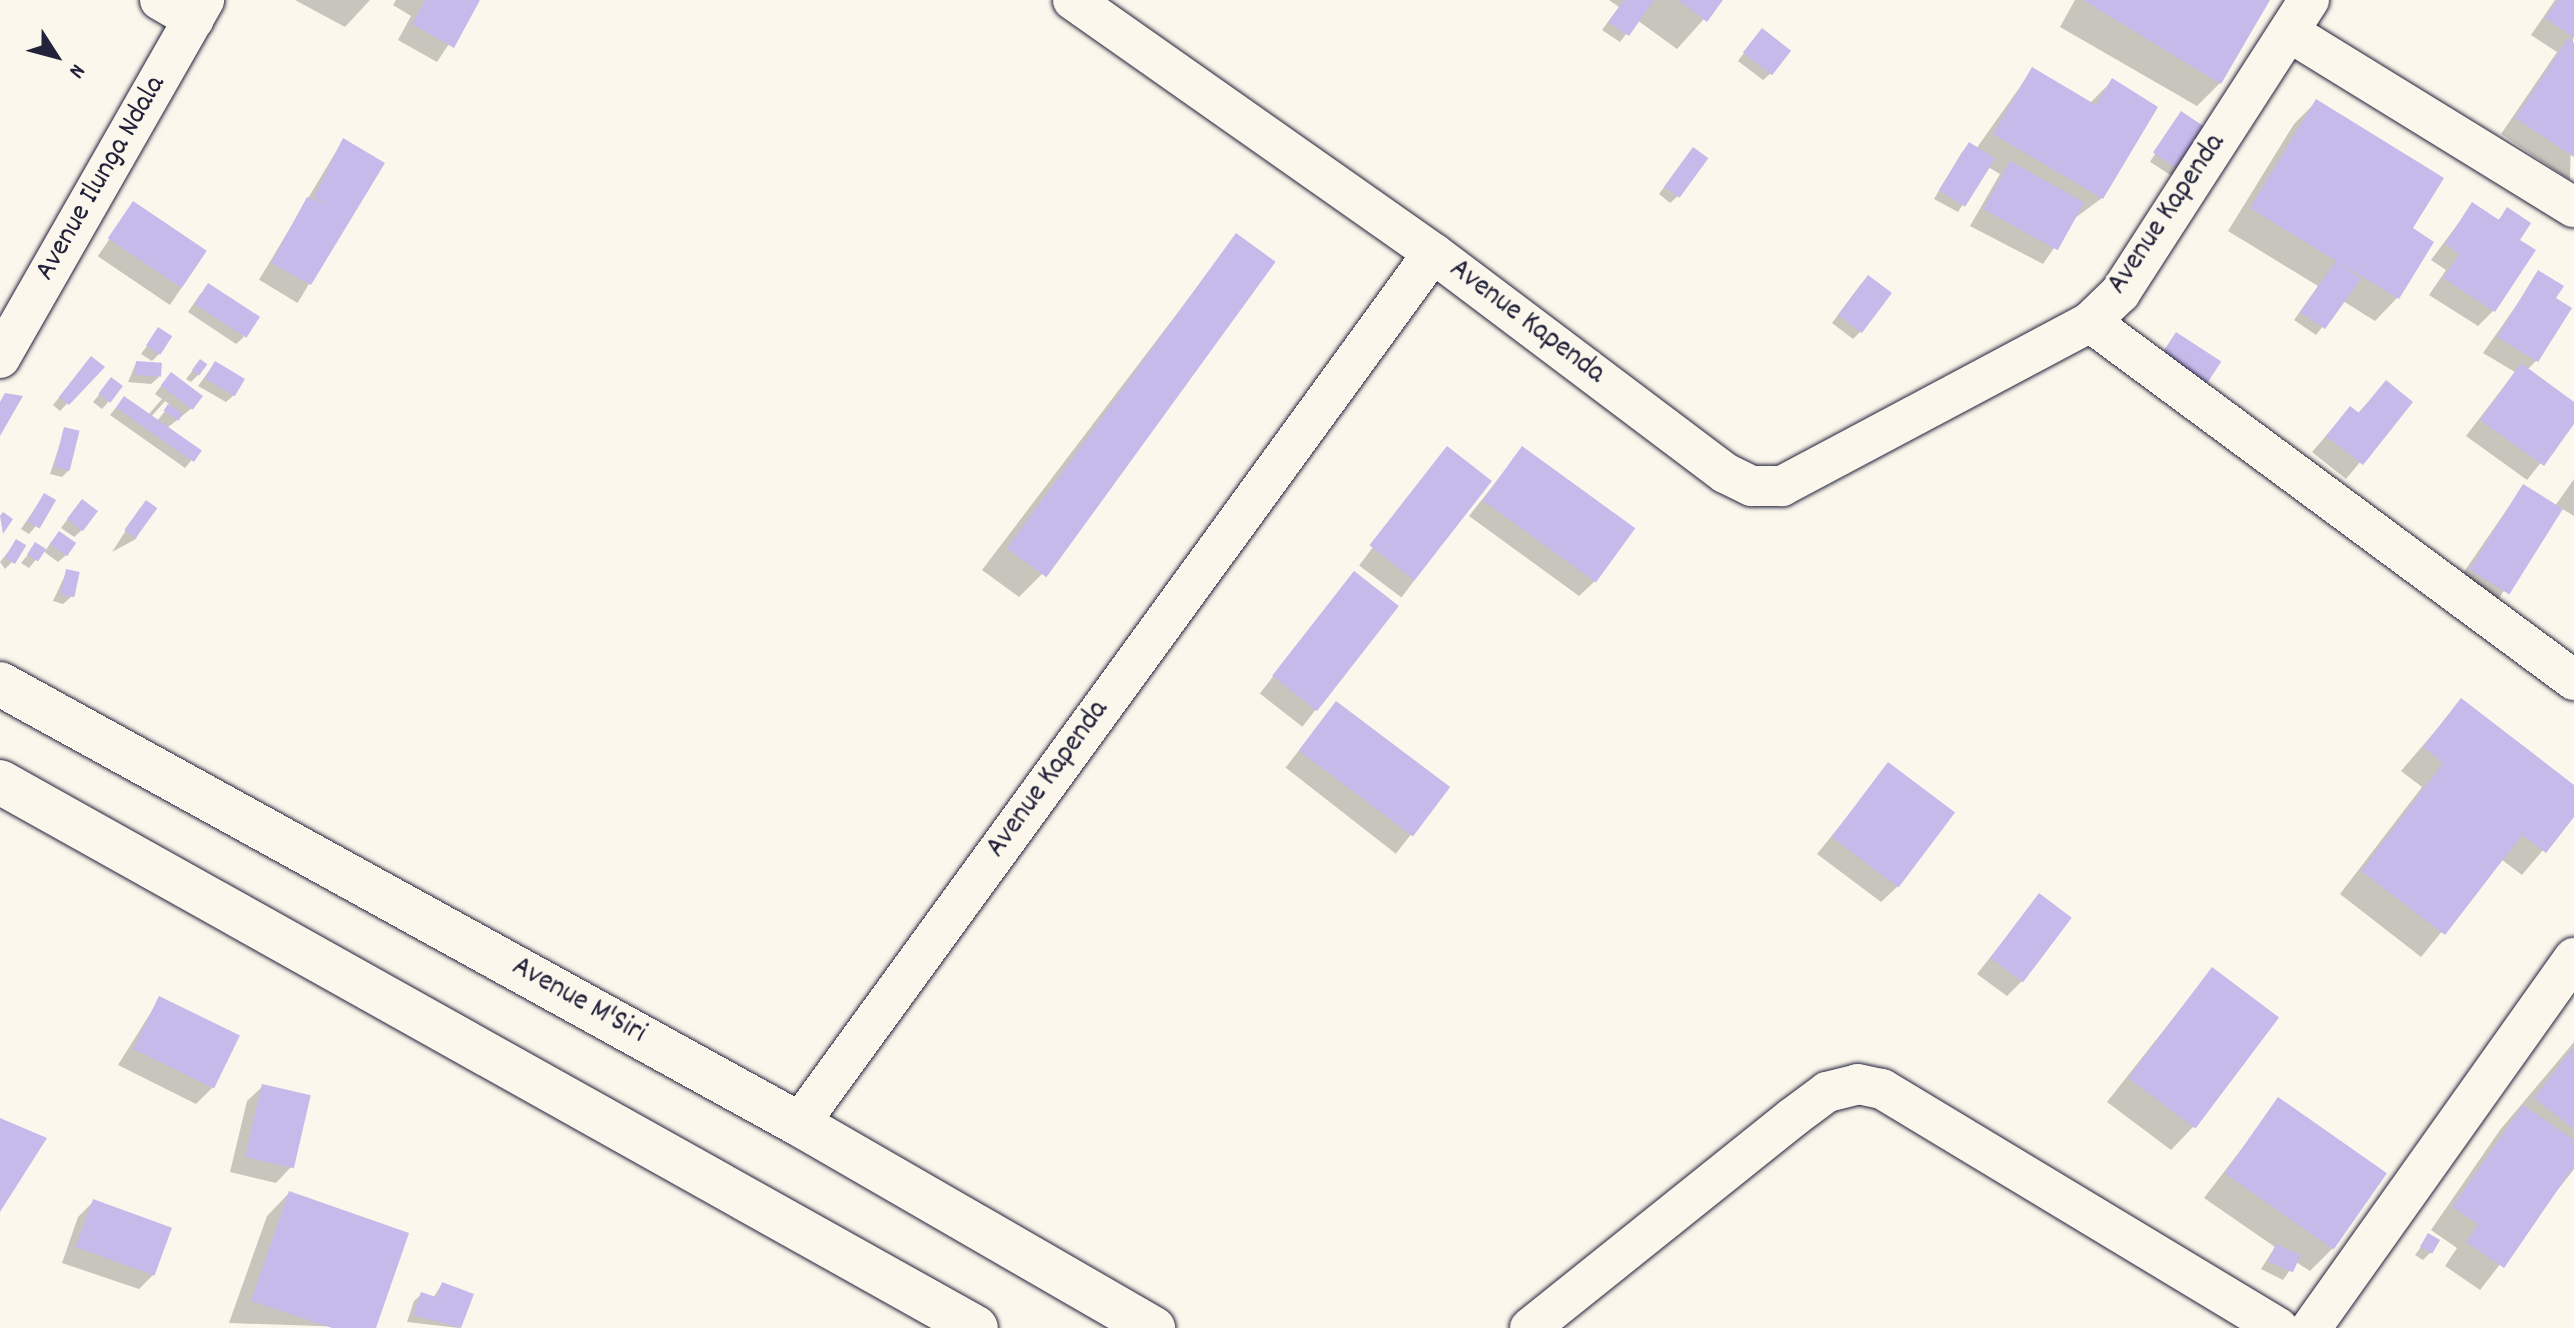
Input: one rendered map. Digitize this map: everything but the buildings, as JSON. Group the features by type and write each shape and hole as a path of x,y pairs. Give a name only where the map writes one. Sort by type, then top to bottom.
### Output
{"highway":[{"name":"Avenue M'Siri","path":"0,684 799,1124 1153,1328"},
{"path":"0,782 976,1328"}],"street":[{"path":"160,0 199,10"},
{"path":"1073,0 1433,253"},
{"name":"Avenue Ilunga Ndala","path":"0,358 199,10"},
{"path":"2299,16 2574,207"},
{"name":"Avenue Kapenda","path":"799,1124 1433,253 1752,486 1782,486 2090,322 2120,293 2299,16"},
{"path":"2090,322 2574,680"},
{"path":"2311,1328 2574,958"},
{"path":"1530,1328 1792,1118 1827,1092 1858,1084 1882,1089 2278,1328"}]}
